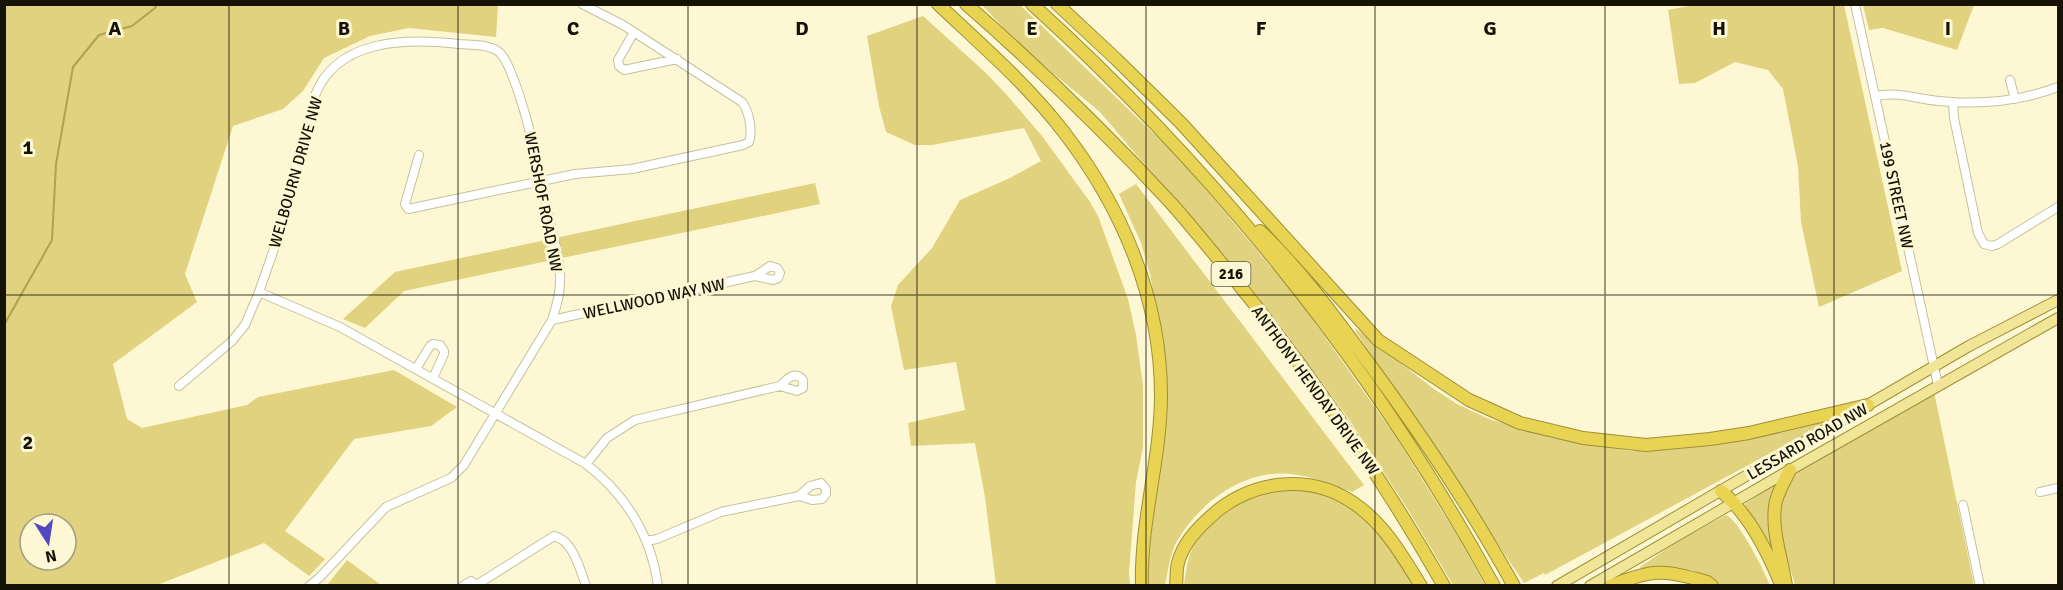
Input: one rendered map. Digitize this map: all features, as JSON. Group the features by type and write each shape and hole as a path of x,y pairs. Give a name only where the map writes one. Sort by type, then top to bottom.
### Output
{"highway":[{"path":"938,4 1015,78 1062,130 1090,170 1116,215 1146,285 1159,358 1161,394 1157,457 1146,532 1142,585"},
{"name":"ANTHONY HENDAY DRIVE NW","path":"966,4 1091,120 1172,204 1231,274 1341,420 1402,513 1444,585"},
{"name":"216","path":"1032,4 1122,90 1220,194 1272,256 1362,375 1443,498 1494,585"},
{"path":"1057,4 1181,123 1378,340 1468,400 1520,423 1584,438 1646,445 1749,433 1868,405"},
{"path":"1220,194 1271,242 1327,306 1394,396 1433,454 1514,585"},
{"path":"1786,585 1775,521 1776,504 1790,470"},
{"path":"1176,585 1178,562 1194,532 1226,503 1265,486 1302,485 1336,494 1358,506 1394,543 1421,585"},
{"path":"1721,491 1743,513 1766,552 1781,585"},
{"path":"1610,585 1650,573 1668,572 1712,585"}],"main road":[{"name":"LESSARD ROAD NW","path":"1557,585 1998,330 2058,300"},
{"name":"LESSARD ROAD NW","path":"1590,585 2058,318"}],"street":[{"path":"419,155 405,204 408,209 583,173 632,169 749,142 751,131 746,107 742,102 634,32 582,4"},
{"name":"199 STREET NW","path":"1855,4 1938,386"},
{"path":"634,32 618,60 619,66 624,70 677,60"},
{"name":"WELBOURN DRIVE NW","path":"179,386 237,337 245,326 274,249 314,98 329,72 356,53 403,41 423,40 486,47 500,52"},
{"name":"WERSHOF ROAD NW","path":"309,585 319,578 386,507 451,478 464,465 552,320 558,299 560,275 527,117 500,52"},
{"path":"2010,80 2014,99"},
{"path":"1875,96 1895,93 1953,102 1982,103 2014,99 2058,87"},
{"path":"1953,102 1954,118 1978,233 1984,244 1992,246 1998,244 2058,207"},
{"name":"WELLWOOD WAY NW","path":"552,320 755,276"},
{"path":"259,292 340,327 586,464 607,480 624,502 646,541 658,585"},
{"path":"416,369 430,346 440,345 444,354 433,378"},
{"path":"586,464 607,438 635,420 780,386"},
{"path":"2040,492 2058,488"},
{"path":"646,541 657,539 721,512 799,496"},
{"path":"1963,505 1980,585"},
{"path":"463,585 471,581 478,585 554,536 561,538 567,544 586,585"}],"shaded area":[{"path":"1698,4 1844,5 1902,271 1819,307 1801,222 1798,166 1783,89 1768,70 1735,62 1695,83 1679,84 1668,10"},
{"path":"1863,4 1974,5 1957,50 1883,28 1869,30"},
{"path":"4,5 498,5 496,37 409,28 370,36 324,58 303,91 283,109 233,126 185,274 197,302 113,364 127,419 142,428 247,405 258,397 394,370 457,407 431,426 354,439 285,531 325,559 309,576 264,543 157,585 63,586 5,585"},
{"path":"982,5 1020,5 1180,159 1298,299 1396,437 1485,585 1453,585 1407,508 1348,418 1278,322 1100,112 1020,46"},
{"path":"923,16 1006,94 1042,136 1098,216 1128,299 1143,385 1143,447 1136,482 1130,585 996,585 985,497 975,443 911,446 908,423 965,410 956,362 904,370 891,306 898,285 932,248 960,200 1010,178 1041,161 1024,128 932,145 915,145 886,132 879,106 867,36"},
{"path":"815,183 820,204 404,291 365,328 343,319 395,272"},
{"path":"1136,184 1364,485 1352,492 1314,478 1290,474 1256,477 1240,483 1211,501 1187,527 1173,551 1165,585 1149,585 1148,560 1157,489 1164,348 1150,274 1141,243 1119,194"},
{"path":"1355,328 1457,404 1489,419 1552,438 1630,451 1678,449 1782,432 1825,420 1830,421 1545,575 1544,573 1524,583"},
{"path":"1934,392 1974,585 1795,585 1778,526 1781,498 1788,484 1800,470"},
{"path":"1775,485 1769,511 1773,546 1770,549 1745,505"},
{"path":"1301,489 1332,496 1353,507 1374,527 1416,586 1184,586 1190,553 1212,521 1238,503 1255,495"},
{"path":"1726,515 1738,526 1770,585 1722,585 1692,570 1664,567 1641,569 1640,567 1675,543"},
{"path":"347,560 381,585 327,585"}],"waterway":[{"path":"4,325 52,240 56,164 73,67 99,35 132,26 157,4"}]}
